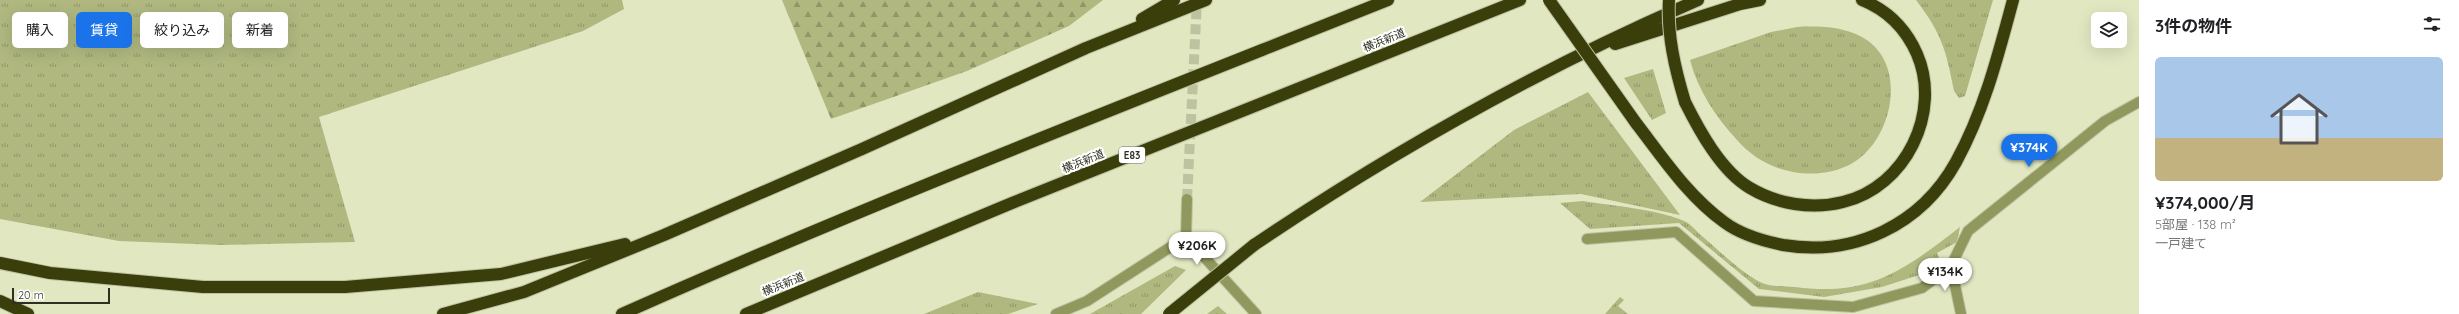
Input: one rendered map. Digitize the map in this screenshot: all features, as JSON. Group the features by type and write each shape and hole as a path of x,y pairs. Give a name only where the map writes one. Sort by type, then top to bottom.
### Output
{"highway":[{"path":"1086,48 1152,14 1174,0"},
{"path":"443,314 524,292 664,235 862,149 1086,48 1206,0"},
{"path":"622,314 740,262 976,163 1388,0"},
{"name":"横浜新道","path":"746,314 1012,203 1520,0"},
{"path":"1549,0 1636,123 1674,173 1700,202 1725,223 1749,235 1791,246 1827,248 1852,244 1903,222 1925,204 1948,174 1985,99 2013,0"},
{"path":"1669,0 1674,57 1685,102 1697,128 1713,151 1748,187 1772,199 1799,205 1844,202 1867,192 1887,179 1905,160 1918,137 1924,112 1926,89 1922,65 1912,42 1893,19 1877,6 1862,0"},
{"path":"1169,314 1254,245 1331,193 1440,127 1572,58 1698,0"},
{"path":"1572,58 1740,4 1760,0"},
{"path":"0,263 50,273 203,287 345,287 501,274 664,235"},
{"path":"0,301 28,314"}],"street":[{"path":"1587,239 1676,232 1754,301 1853,307 1922,288 1951,266 1968,231 2105,121 2139,102"},
{"path":"1187,199 1186,237 1256,314"},
{"path":"1056,314 1087,301 1186,237"},
{"path":"1951,266 1962,314"}],"green space":[{"path":"0,0 622,0 624,9 583,31 319,117 355,242 220,245 119,241 0,219"},
{"path":"782,0 1103,0 1069,26 967,71 831,119"},
{"path":"1916,0 1993,0 1965,96 1959,98 1954,91 1942,43 1932,23"},
{"path":"1797,27 1830,28 1854,33 1862,37 1877,49 1887,66 1891,84 1890,104 1884,124 1875,141 1863,156 1847,166 1834,171 1820,173 1793,172 1770,165 1749,152 1729,131 1715,113 1703,93 1693,71 1690,60 1771,32"},
{"path":"1653,69 1666,113 1652,120 1624,78"},
{"path":"1588,92 1680,215 1581,194 1420,202 1514,130"},
{"path":"1583,201 1635,208 1684,221 1737,267 1752,278 1772,286 1821,289 1845,288 1865,284 1885,277 1903,268 1960,227 1957,242 1937,253 1939,258 1926,267 1922,274 1882,287 1824,297 1759,289 1679,223 1590,229 1560,203"},
{"path":"1175,266 1186,270 1141,314 1090,314"},
{"path":"978,292 1038,304 1008,314 924,314"},
{"path":"1620,297 1624,300 1618,306 1628,314 1605,314"},
{"path":"1218,306 1227,314 1207,314"}],"tunnel":[{"path":"1187,199 1197,0"}]}
